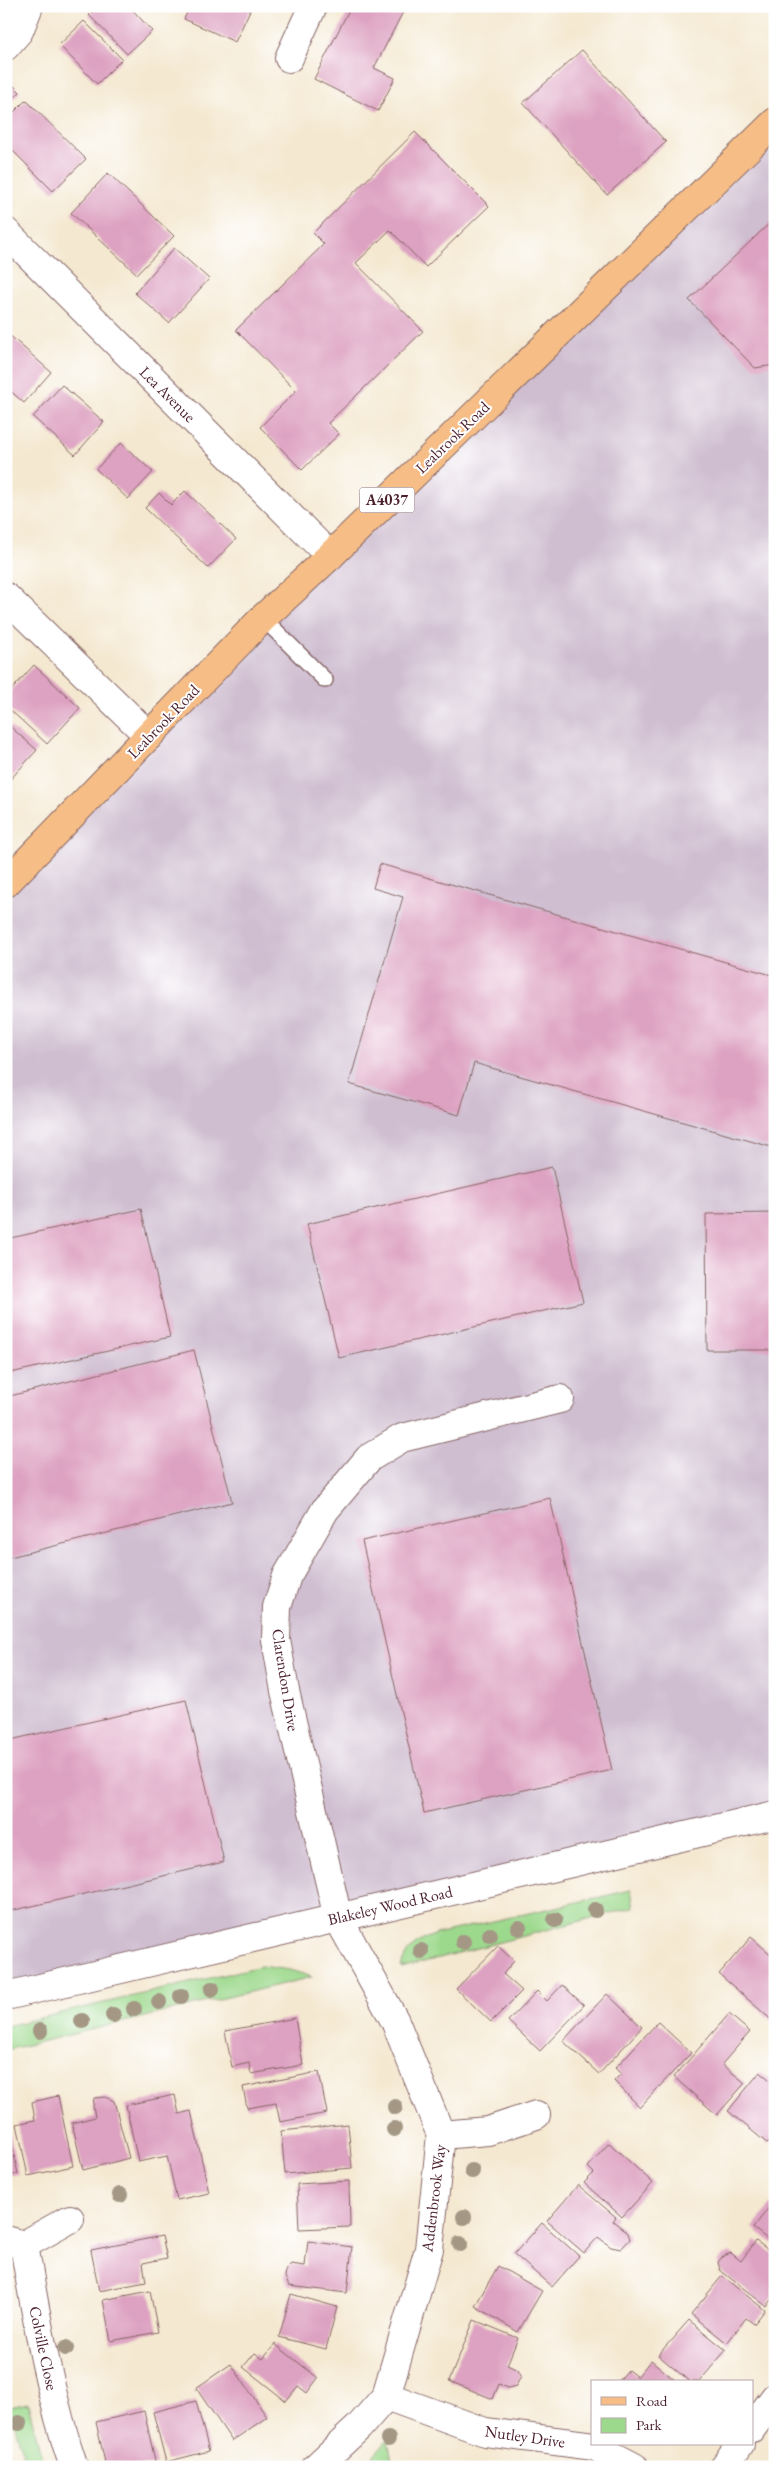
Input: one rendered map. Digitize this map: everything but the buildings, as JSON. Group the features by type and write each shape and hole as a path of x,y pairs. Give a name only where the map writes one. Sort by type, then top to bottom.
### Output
{"main road":[{"name":"Leabrook Road","path":"6,883 263,618 330,556 775,122"}],"street":[{"path":"6,46 19,31 28,6"},
{"path":"289,58 314,6"},
{"name":"Lea Avenue","path":"6,232 330,556"},
{"path":"6,597 149,736"},
{"name":"Clarendon Drive","path":"338,1918 285,1691 276,1640 277,1607 287,1576 325,1510 369,1458 402,1438 560,1399"},
{"name":"Blakeley Wood Road","path":"6,1996 775,1815"},
{"name":"Addenbrook Way","path":"316,2467 359,2427 386,2396 429,2249 441,2136 395,2021 338,1918"},
{"path":"441,2136 488,2131 536,2115"},
{"path":"15,2242 70,2219"},
{"name":"Colville Close","path":"15,2242 64,2436 74,2467"},
{"name":"Nutley Drive","path":"386,2396 485,2432 591,2446"},
{"path":"754,2425 775,2396"},
{"name":"Nutley Drive","path":"594,2446 634,2467"},
{"path":"724,2467 739,2446"}],"lane":[{"path":"263,618 325,680"}],"shaded area":[{"path":"775,122 775,1815 6,1996 6,883"}],"green space":[{"path":"631,1890 634,1907 401,1968 409,1950 424,1939 436,1934"},
{"path":"261,1966 290,1970 312,1977 6,2050 6,2026"},
{"path":"28,2403 44,2467 26,2467 10,2407"},
{"path":"388,2439 392,2462 387,2467 363,2467"}]}
